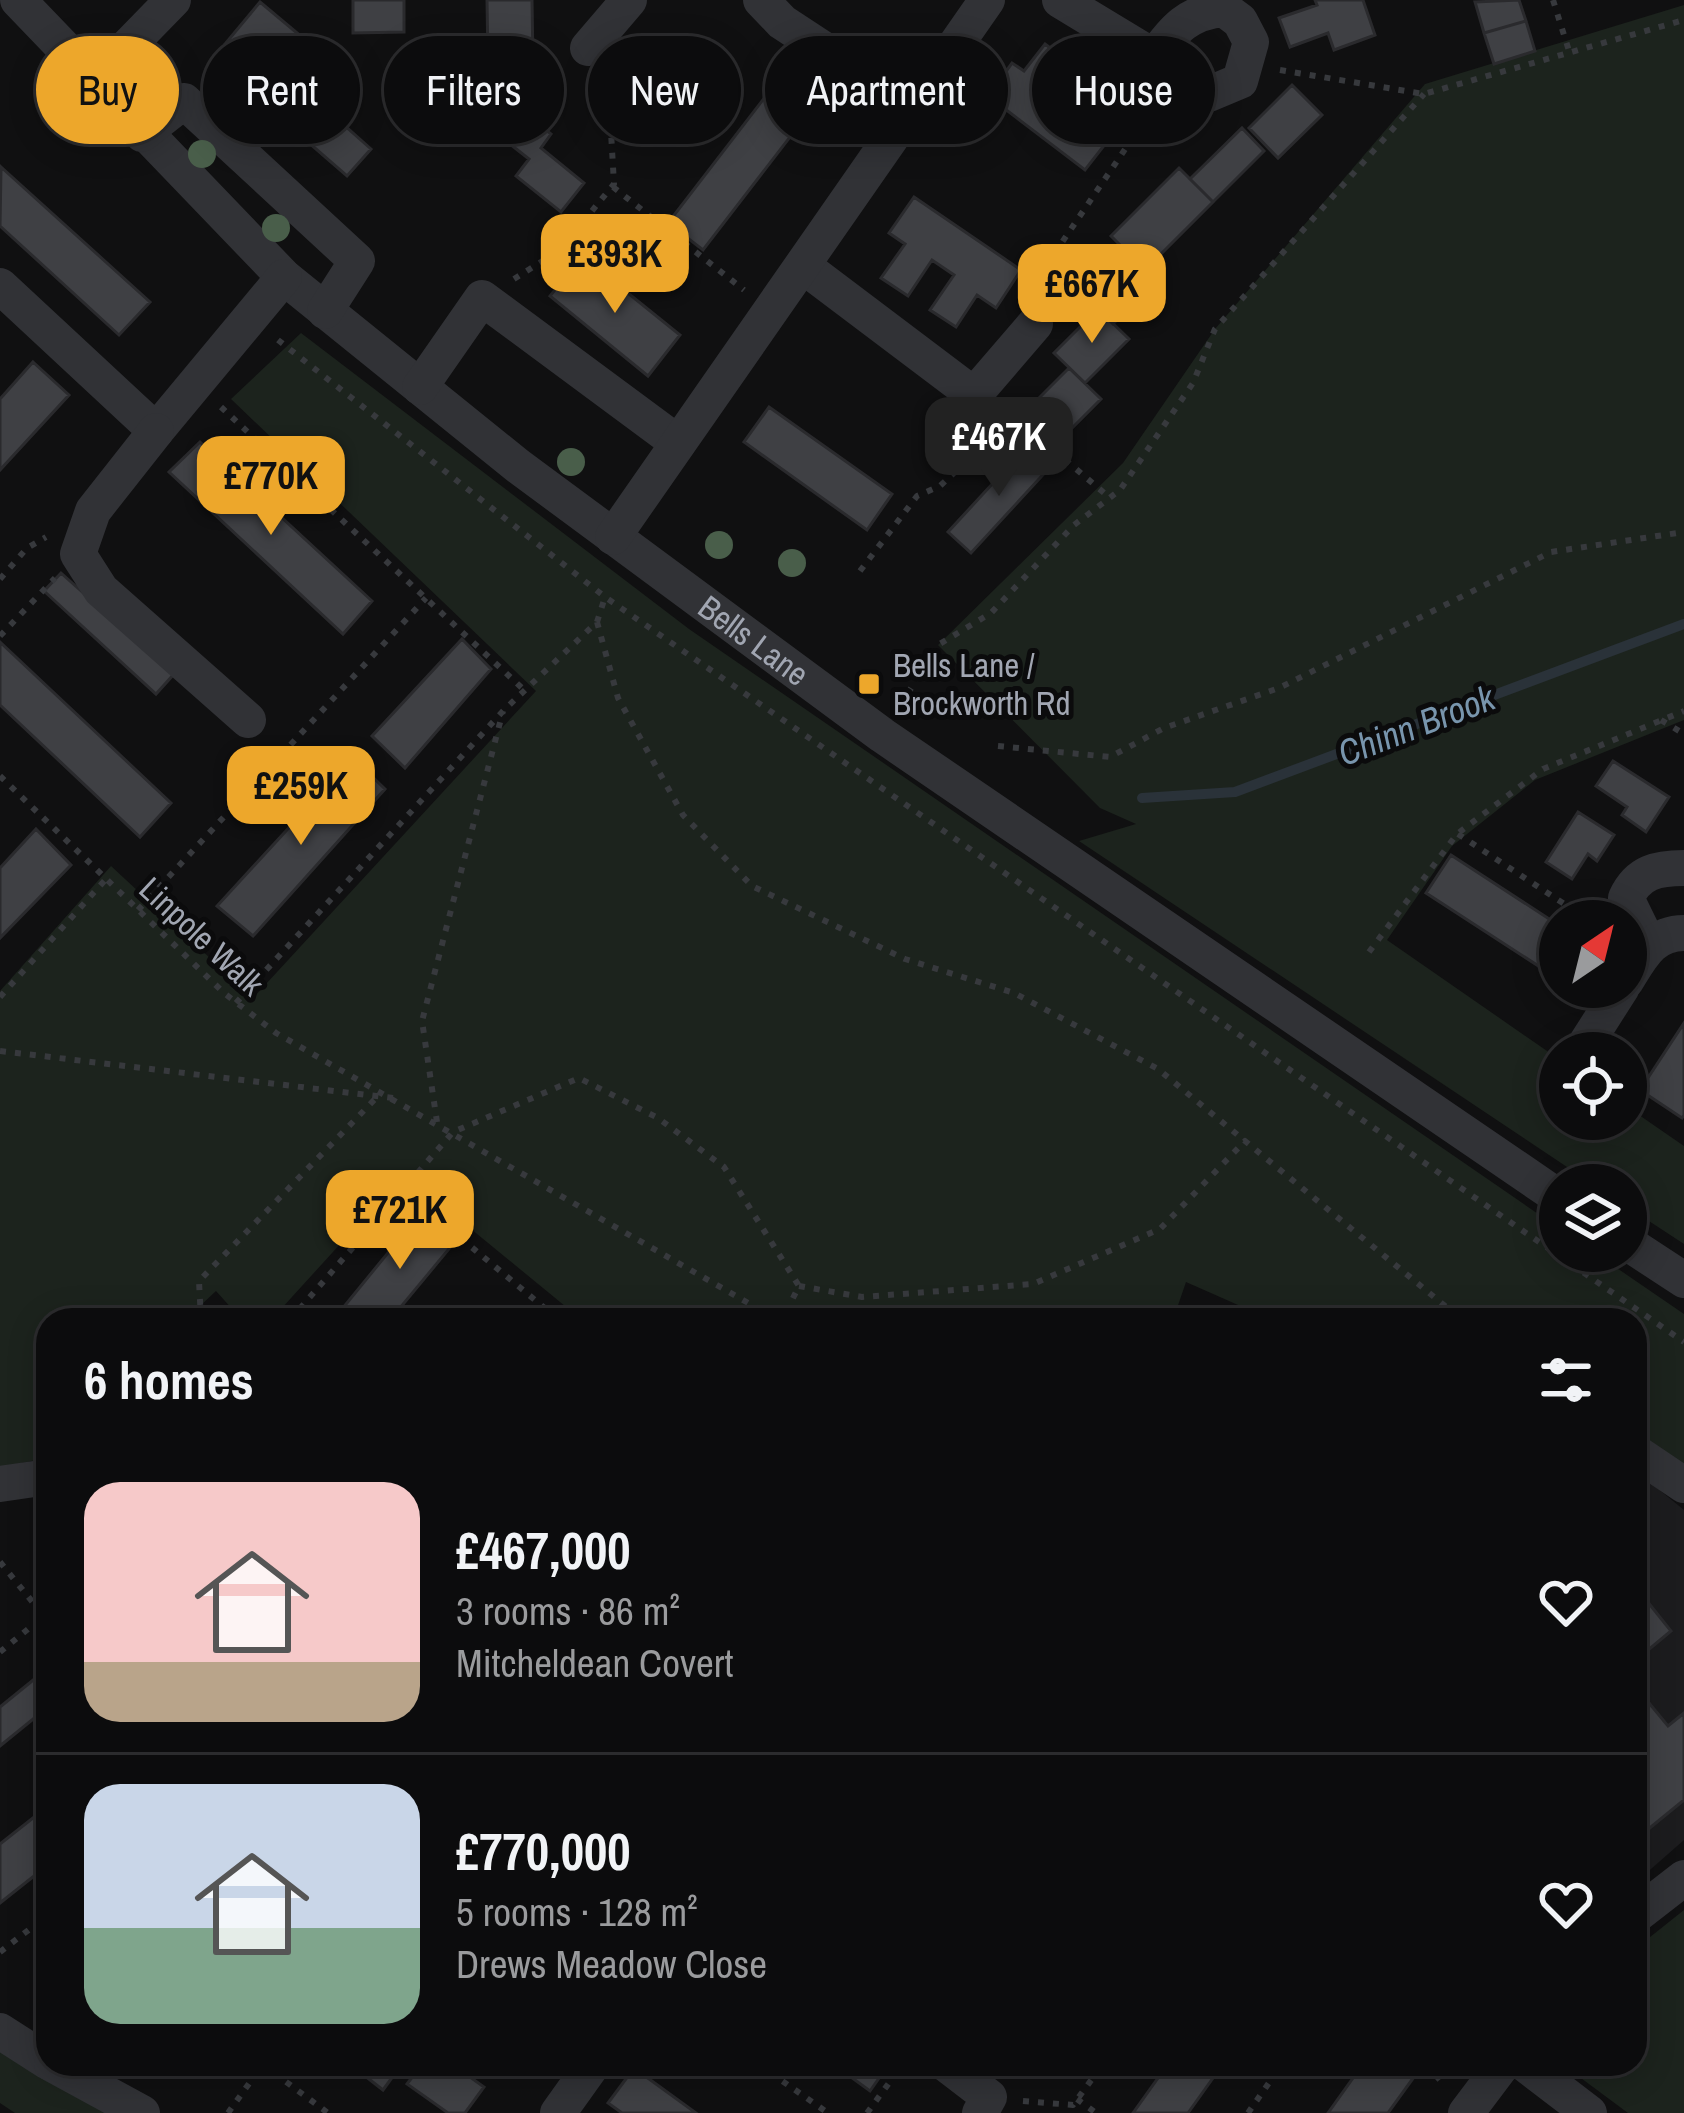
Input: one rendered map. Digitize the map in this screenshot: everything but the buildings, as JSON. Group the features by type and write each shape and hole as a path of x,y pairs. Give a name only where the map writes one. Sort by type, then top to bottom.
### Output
{"street":[{"name":"Bells Lane","path":"18,0 52,36"},
{"path":"138,36 173,0"},
{"path":"598,36 629,0"},
{"path":"761,0 803,36"},
{"path":"961,36 987,0"},
{"path":"1060,0 1114,36"},
{"path":"1177,36 1186,18 1224,9 1240,21 1251,42 1248,65 1240,81 1215,91"},
{"path":"179,105 184,101 357,261 325,311"},
{"name":"Bells Lane","path":"152,144 284,277 614,537 882,735 1539,1184"},
{"path":"614,537 885,144"},
{"path":"803,266 979,391 1035,324"},
{"path":"248,719 101,590 78,554 93,511 284,277"},
{"path":"0,286 156,431"},
{"path":"420,387 482,298 678,443"},
{"path":"1649,945 1626,898 1634,881 1659,868 1684,868"},
{"path":"1647,948 1669,933 1684,933"},
{"path":"1647,1256 1684,1280"},
{"path":"1647,1460 1684,1484"},
{"path":"0,1484 36,1479"},
{"path":"1647,1906 1684,1877"},
{"path":"0,2031 36,2054"},
{"path":"74,2076 142,2113"},
{"path":"558,2113 584,2076"},
{"path":"957,2076 984,2105"},
{"path":"1466,2113 1494,2076"},
{"path":"1541,2076 1589,2113"}],"path":[{"path":"1553,0 1570,54"},
{"path":"1248,65 1424,94 1684,20"},
{"path":"882,735 938,645 991,613 1074,525 1110,498 1193,383 1215,329 1424,94"},
{"path":"507,317 513,280 560,250 612,187 611,144"},
{"path":"1035,324 1016,309 1116,144"},
{"path":"612,187 770,311"},
{"path":"252,320 604,597 1635,1308"},
{"path":"195,386 524,690"},
{"path":"979,391 1110,498"},
{"path":"860,571 917,496 940,486 989,440 979,391"},
{"path":"998,746 1110,757 1164,728 1279,688 1551,552 1684,532"},
{"path":"0,636 78,554"},
{"path":"604,597 597,622 618,698 683,815 752,886 905,959 1014,993 1158,1069 1447,1308"},
{"path":"138,910 426,598"},
{"path":"236,1003 504,710 597,622"},
{"path":"436,1122 422,1021 504,710"},
{"path":"1369,952 1456,834 1543,769 1684,711"},
{"path":"1660,719 1684,734"},
{"name":"Linpole Walk","path":"2,780 236,1003 276,1033 379,1094"},
{"path":"1456,834 1558,900"},
{"path":"0,997 106,879"},
{"name":"Linpole Walk","path":"0,1051 396,1099 759,1308"},
{"path":"300,1308 453,1132 579,1078 658,1118 724,1167 800,1286 862,1297 1033,1284 1160,1229 1245,1141"},
{"path":"200,1308 199,1281 379,1094"},
{"path":"403,1190 545,1308"},
{"path":"787,1308 800,1286"},
{"path":"1647,1316 1684,1342"},
{"path":"0,1562 36,1607"},
{"path":"0,1652 36,1626"},
{"path":"0,1952 36,1924"},
{"path":"229,2113 255,2076"},
{"path":"279,2076 328,2113"},
{"path":"775,2076 828,2113"},
{"path":"867,2113 894,2076"},
{"path":"984,2105 1073,2105 1094,2076"},
{"path":"1249,2113 1274,2076"},
{"path":"1078,2099 1096,2113"}],"shaded area":[{"path":"1684,5 1684,720 1535,780 1452,846 1387,940 1539,1045 1539,1140 1647,1140 1647,1120 1684,1146 1684,1244 1647,1220 1647,1164 1563,1164 1079,841 1136,824 1100,808 938,645 1123,463 1215,329 1425,84"},
{"path":"301,333 689,629 1539,1215 1539,1272 1623,1272 1684,1314 1684,1471 1647,1445 1647,1308 1245,1308 1186,1282 1177,1308 567,1308 404,1174 282,1308 231,1308 216,1291 198,1308 36,1308 36,1460 0,1467 0,991 111,866 253,998 536,691 231,399"},
{"path":"1647,1480 1684,1510 1684,1840 1647,1872"},
{"path":"1684,1910 1684,2113 1628,2113 1578,2076 1647,2076 1647,1939"},
{"path":"0,2046 36,2067 36,2076 51,2076 115,2113 15,2113 0,2103"}],"waterway":[{"name":"Chinn Brook","path":"1142,798 1235,792 1684,624"}],"place":[{"name":"Bells Lane / Brockworth Rd","path":"869,684"}]}
